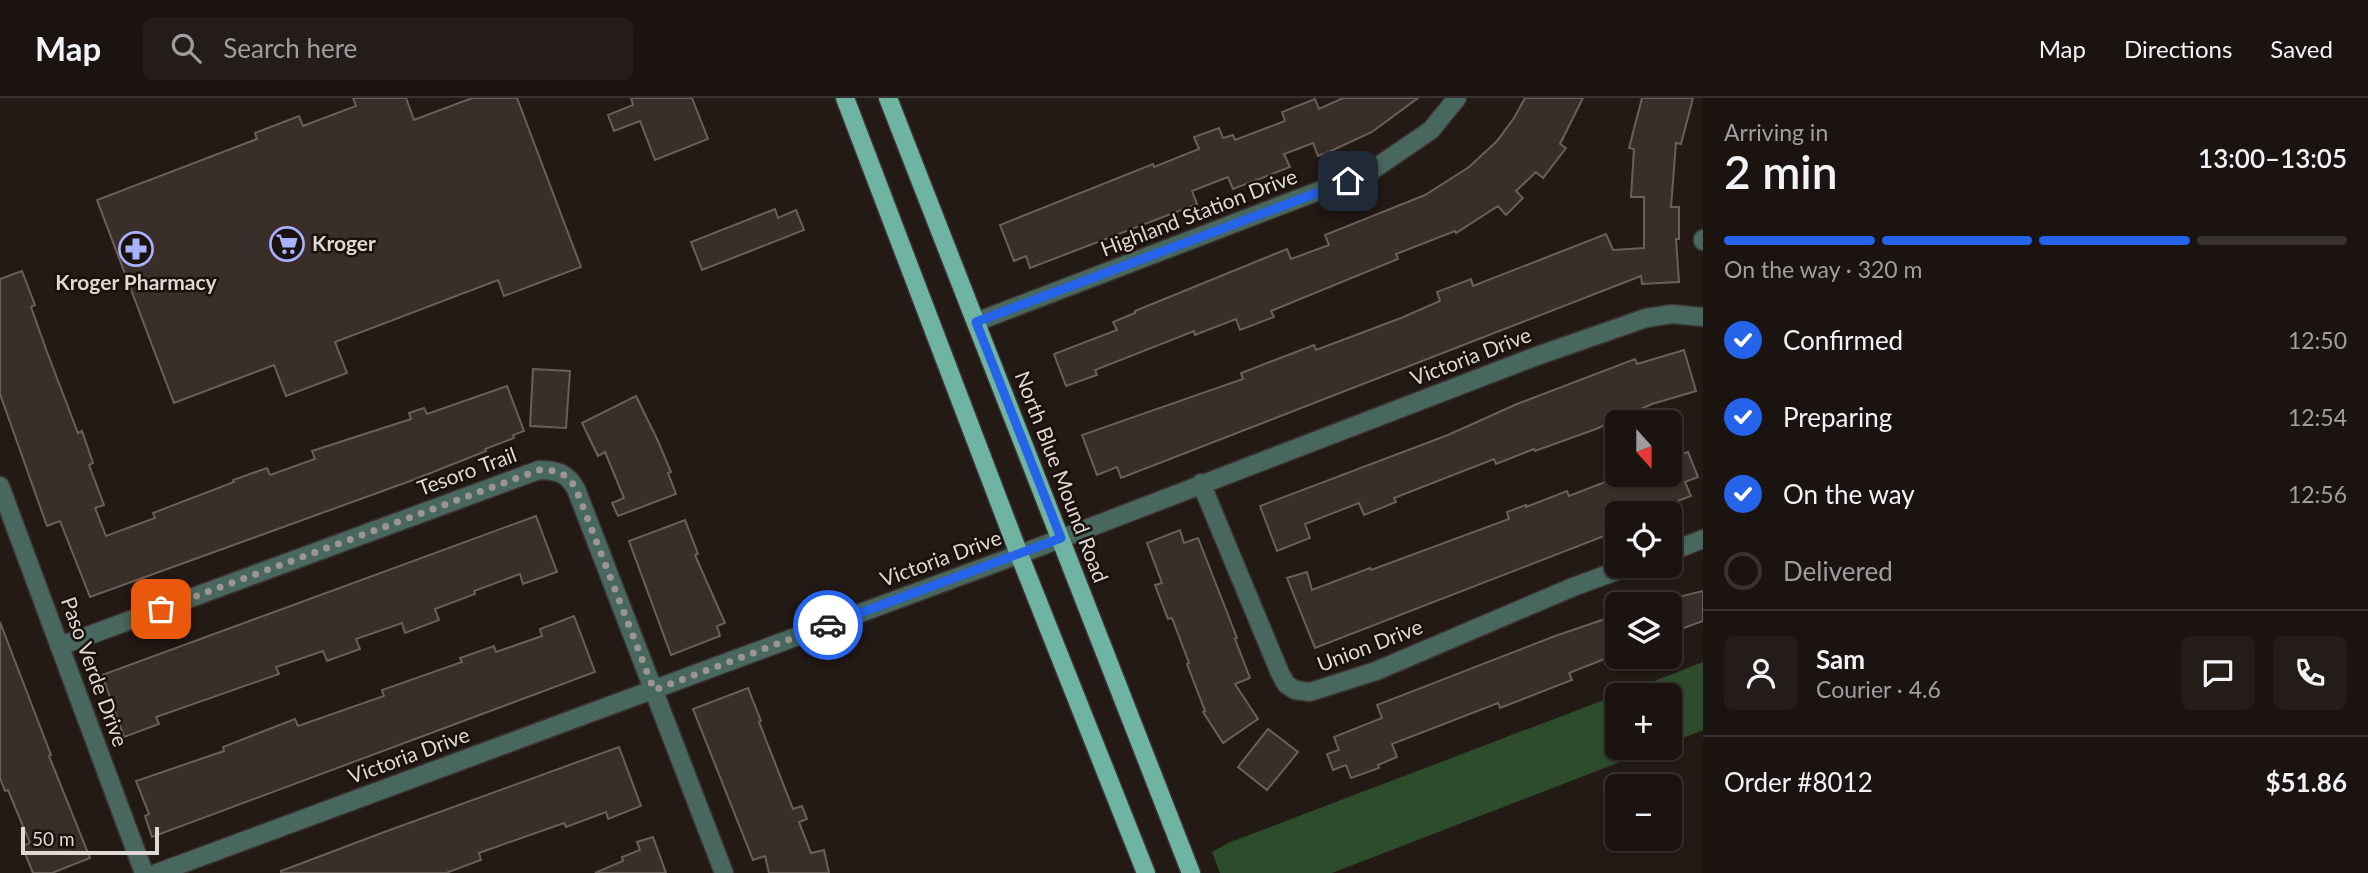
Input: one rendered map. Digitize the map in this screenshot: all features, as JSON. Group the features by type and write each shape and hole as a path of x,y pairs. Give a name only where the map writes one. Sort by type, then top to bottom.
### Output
{"main road":[{"path":"845,98 1019,554 1146,873"},
{"name":"North Blue Mound Road","path":"888,98 1191,873"}],"street":[{"name":"Highland Station Drive","path":"976,322 1371,171 1431,130 1457,98"},
{"name":"Victoria Drive","path":"157,873 1019,554 1534,357 1646,318 1672,314 1703,317"},
{"name":"Tesoro Trail","path":"60,646 539,470 561,472 570,478 576,489 724,873"},
{"name":"Union Drive","path":"1201,483 1280,673 1286,684 1295,690 1310,692 1376,671 1605,575"},
{"name":"Paso Verde Drive","path":"0,486 145,873"},
{"path":"1682,547 1703,539"}],"green space":[{"path":"1703,662 1703,730 1682,738 1682,683 1649,683"},
{"path":"1605,700 1605,760 1625,760 1332,873 1220,873 1212,852 1228,843"}],"building":[{"name":"Kroger","path":"353,98 406,98 414,120 472,98 517,98 581,267 504,296 498,280 335,342 347,373 286,396 274,365 174,403 97,200 257,139 255,133 299,116 303,126 356,106"},
{"path":"631,98 692,98 708,139 655,160 640,121 614,131 608,115 633,105"},
{"path":"1343,98 1418,98 1372,132 1333,150 1318,156 1313,143 1284,154 1290,167 1233,189 1228,177 1192,191 1197,204 1030,268 1026,256 1014,261 1000,225 1153,164 1154,167 1199,149 1194,137 1219,128 1223,138 1233,135 1235,140 1285,121 1282,112 1315,99 1319,109"},
{"path":"1525,98 1583,98 1560,144 1566,148 1543,178 1536,172 1516,191 1523,198 1506,215 1498,206 1456,233 1455,231 1396,254 1398,259 1271,311 1274,317 1240,330 1236,319 1195,335 1194,331 1095,370 1097,375 1066,386 1054,354 1117,330 1113,322 1135,311 1287,249 1291,259 1329,245 1325,235 1425,195 1469,167 1497,141"},
{"path":"1642,98 1693,98 1681,144 1676,143 1671,207 1679,207 1679,239 1676,239 1679,282 1642,284 1641,276 1121,478 1117,467 1097,475 1082,435 1243,379 1241,373 1314,345 1316,350 1401,318 1440,301 1437,292 1471,279 1473,286 1606,234 1613,250 1644,248 1644,197 1631,197 1634,149 1629,148"},
{"path":"775,209 778,218 796,210 804,230 702,270 691,242"},
{"path":"22,271 35,305 31,307 47,352 78,433 82,431 93,463 89,465 104,505 95,508 106,536 155,518 153,513 234,482 233,480 267,468 270,475 315,459 312,451 411,419 409,413 424,408 427,414 507,386 524,431 513,435 514,438 485,449 486,451 413,480 90,597 60,521 47,526 0,394 0,279"},
{"path":"1684,350 1696,391 1639,410 1605,410 1605,425 1596,429 1496,464 1494,459 1394,498 1396,502 1364,515 1359,503 1305,524 1310,538 1277,551 1260,506 1448,435 1517,404 1635,359 1637,364"},
{"path":"533,369 570,371 566,428 530,426"},
{"path":"636,396 671,472 668,473 676,494 618,516 612,503 624,498 605,452 598,456 582,423"},
{"path":"1688,452 1698,477 1685,482 1691,496 1678,501 1605,501 1605,536 1315,648 1287,578 1307,572 1312,590 1509,519 1507,512 1526,505 1567,491 1569,496 1605,482 1605,487 1682,487 1682,454"},
{"path":"536,516 557,572 523,584 520,574 474,591 475,594 435,609 439,620 405,633 402,623 356,639 360,649 327,661 323,651 276,667 279,674 156,717 159,724 124,737 102,675"},
{"path":"685,520 698,554 695,555 725,623 717,626 720,636 671,655 629,541"},
{"path":"1180,530 1184,543 1198,538 1250,678 1235,684 1258,719 1223,743 1203,712 1205,711 1172,618 1168,619 1155,585 1162,583 1147,543"},
{"path":"1703,591 1703,621 1682,629 1682,596"},
{"path":"574,616 595,672 152,837 145,816 149,814 136,781 224,751 223,747 295,719 298,726 384,696 382,690 462,662 460,658 494,646 496,652 542,636 540,629"},
{"path":"1605,619 1605,659 1569,673 1572,680 1500,708 1498,703 1392,744 1397,757 1378,765 1379,768 1351,778 1346,765 1333,770 1327,754 1339,750 1334,737 1382,718 1377,705"},
{"path":"0,622 90,858 52,873 33,873 22,846 30,843 8,790 5,791 0,778"},
{"path":"748,688 793,809 802,806 807,819 799,822 811,853 824,850 829,873 769,873 765,856 753,860 693,709"},
{"path":"1268,729 1298,752 1267,790 1238,767"},
{"path":"619,747 641,806 608,819 606,812 566,827 564,823 479,853 481,860 446,873 281,873 387,831"},
{"path":"653,837 666,873 595,873 623,861 622,857 640,850 637,842"}],"way so far":[{"path":"161,609 539,470 552,470 570,478 576,489 654,690 828,625"}],"place":[{"name":"Kroger","path":"287,244"},
{"name":"Kroger Pharmacy","path":"136,249"}],"route":[{"path":"828,625 1061,538 976,322 1348,181"}]}
